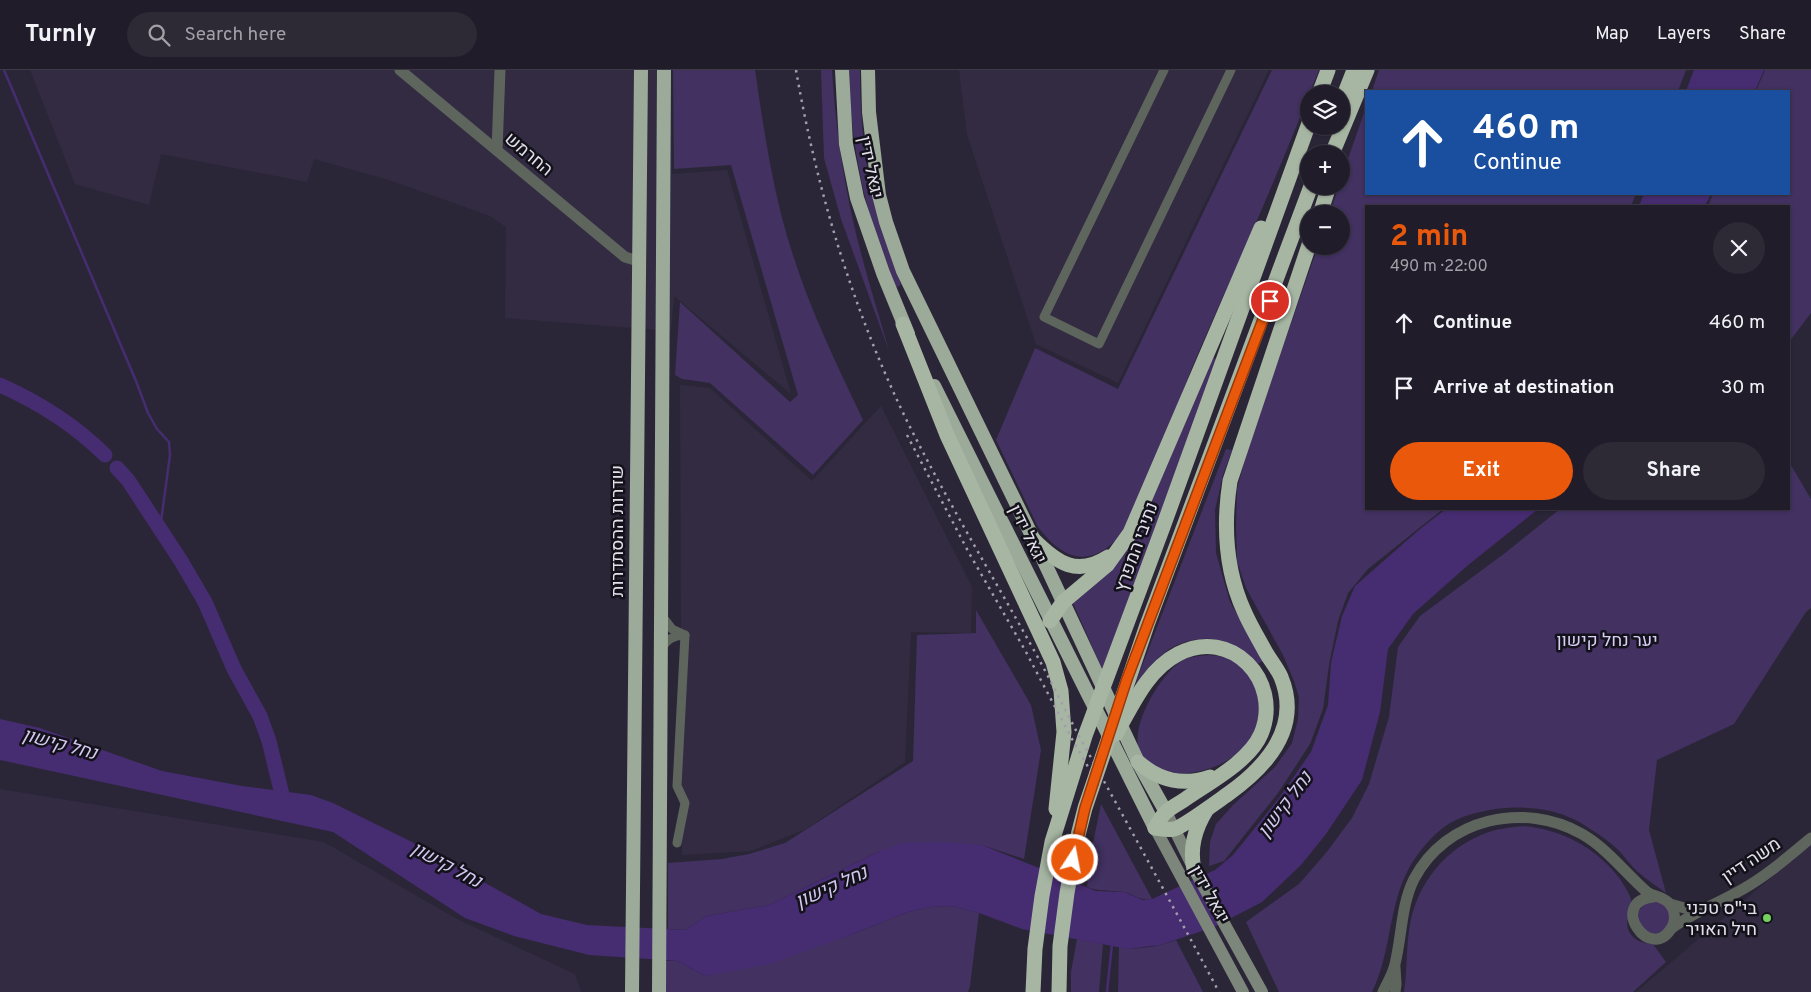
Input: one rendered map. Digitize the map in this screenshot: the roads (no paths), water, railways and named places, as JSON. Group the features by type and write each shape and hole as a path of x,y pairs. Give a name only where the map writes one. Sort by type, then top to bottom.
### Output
{"highway":[{"name":"שדרות ההסתדרות","path":"632,992 641,70"},
{"path":"659,992 664,70"},
{"name":"יגאל ידין","path":"842,70 846,144 858,198 903,324 1155,828"},
{"name":"יגאל ידין","path":"868,70 869,112 878,187 894,248 917,302 1034,540 1138,762 1166,812"},
{"path":"1348,85 1354,70"},
{"path":"1336,145 1368,70"},
{"path":"1343,145 1368,70"},
{"path":"1050,621 1063,602 1107,564 1130,534 1301,135"},
{"name":"נתיבי המפרץ","path":"1033,992 1038,932 1052,842 1085,736 1305,135"},
{"path":"1059,992 1060,946 1067,892 1085,808 1147,625 1308,195"},
{"path":"1256,334 1314,195"},
{"path":"1155,828 1174,829 1247,780 1278,745 1288,713 1286,693 1280,676 1243,610 1230,572 1225,536 1226,507 1230,481 1306,255"},
{"path":"903,324 947,436 1053,662 1064,713 1063,749 1052,842"},
{"path":"1034,540 1055,558 1073,566 1100,562 1121,547"},
{"path":"1099,766 1144,684 1165,663 1178,654 1191,649 1209,647 1226,649 1242,657 1254,669 1262,685 1266,700 1262,732 1256,744 1248,754 1166,812 1155,828"},
{"path":"1138,762 1153,774 1176,782 1200,780 1232,766"},
{"path":"1194,869 1192,843 1198,824 1207,808"}],"main road":[{"name":"יגאל ידין","path":"1166,812 1194,869 1262,992"},
{"name":"יגאל ידין","path":"1155,828 1179,876 1243,992"}],"street":[{"name":"החרמש","path":"400,70 625,257 638,261"},
{"path":"497,150 500,70"},
{"path":"1164,70 1044,317 1099,344 1231,70"},
{"path":"661,613 672,629 685,635"},
{"path":"660,650 669,639 685,635"},
{"path":"677,843 685,803 676,786 685,635"},
{"path":"1395,992 1395,965 1404,913 1414,880 1432,854 1449,839 1465,829 1502,818 1544,818 1583,834 1596,843 1653,896"},
{"name":"משה דיין","path":"1672,928 1764,876 1811,838"},
{"path":"1631,876 1637,899 1633,914 1637,930 1651,938 1659,937 1672,928 1674,916 1670,904 1662,898 1653,896 1645,898 1636,906"},
{"name":"משה דיין","path":"1670,904 1694,909 1707,907"},
{"path":"1383,992 1395,965"}],"water":[{"path":"1694,70 1764,70 1755,90 1686,90"},
{"path":"1644,195 1710,195 1706,205 1639,205"},
{"name":"נחל קישון","path":"1445,510 1537,510 1467,566 1413,614 1388,649 1380,712 1362,780 1326,834 1301,865 1262,902 1214,927 1160,945 1128,949 1022,929 979,913 951,906 931,907 908,912 766,965 705,976 678,961 589,955 514,936 465,918 333,832 0,760 0,719 40,728 162,771 242,786 311,795 333,803 410,841 541,914 587,925 686,930 706,916 769,905 878,852 902,843 942,842 982,845 1096,891 1124,892 1143,900 1152,899 1215,870 1233,855 1279,798 1311,752 1328,705 1331,663 1342,616 1355,586"}],"waterway":[{"path":"4,70 148,413 157,429 169,442 170,455 160,529"},
{"path":"0,385 56,416 82,434 105,455"},
{"path":"117,468 128,480 181,561 205,602 234,669 260,716 269,741 286,811"},
{"path":"1107,992 1112,944"}],"railway":[{"path":"796,70 815,160 839,249 870,336 907,421 936,478 1037,656 1219,992"},
{"path":"907,435 969,553 1026,652 1099,786"}],"place":[{"name":"בי\"ס טכני חיל האויר","path":"1767,918"}],"park label":[{"name":"יער נחל קישון","path":"1607,640"}]}
